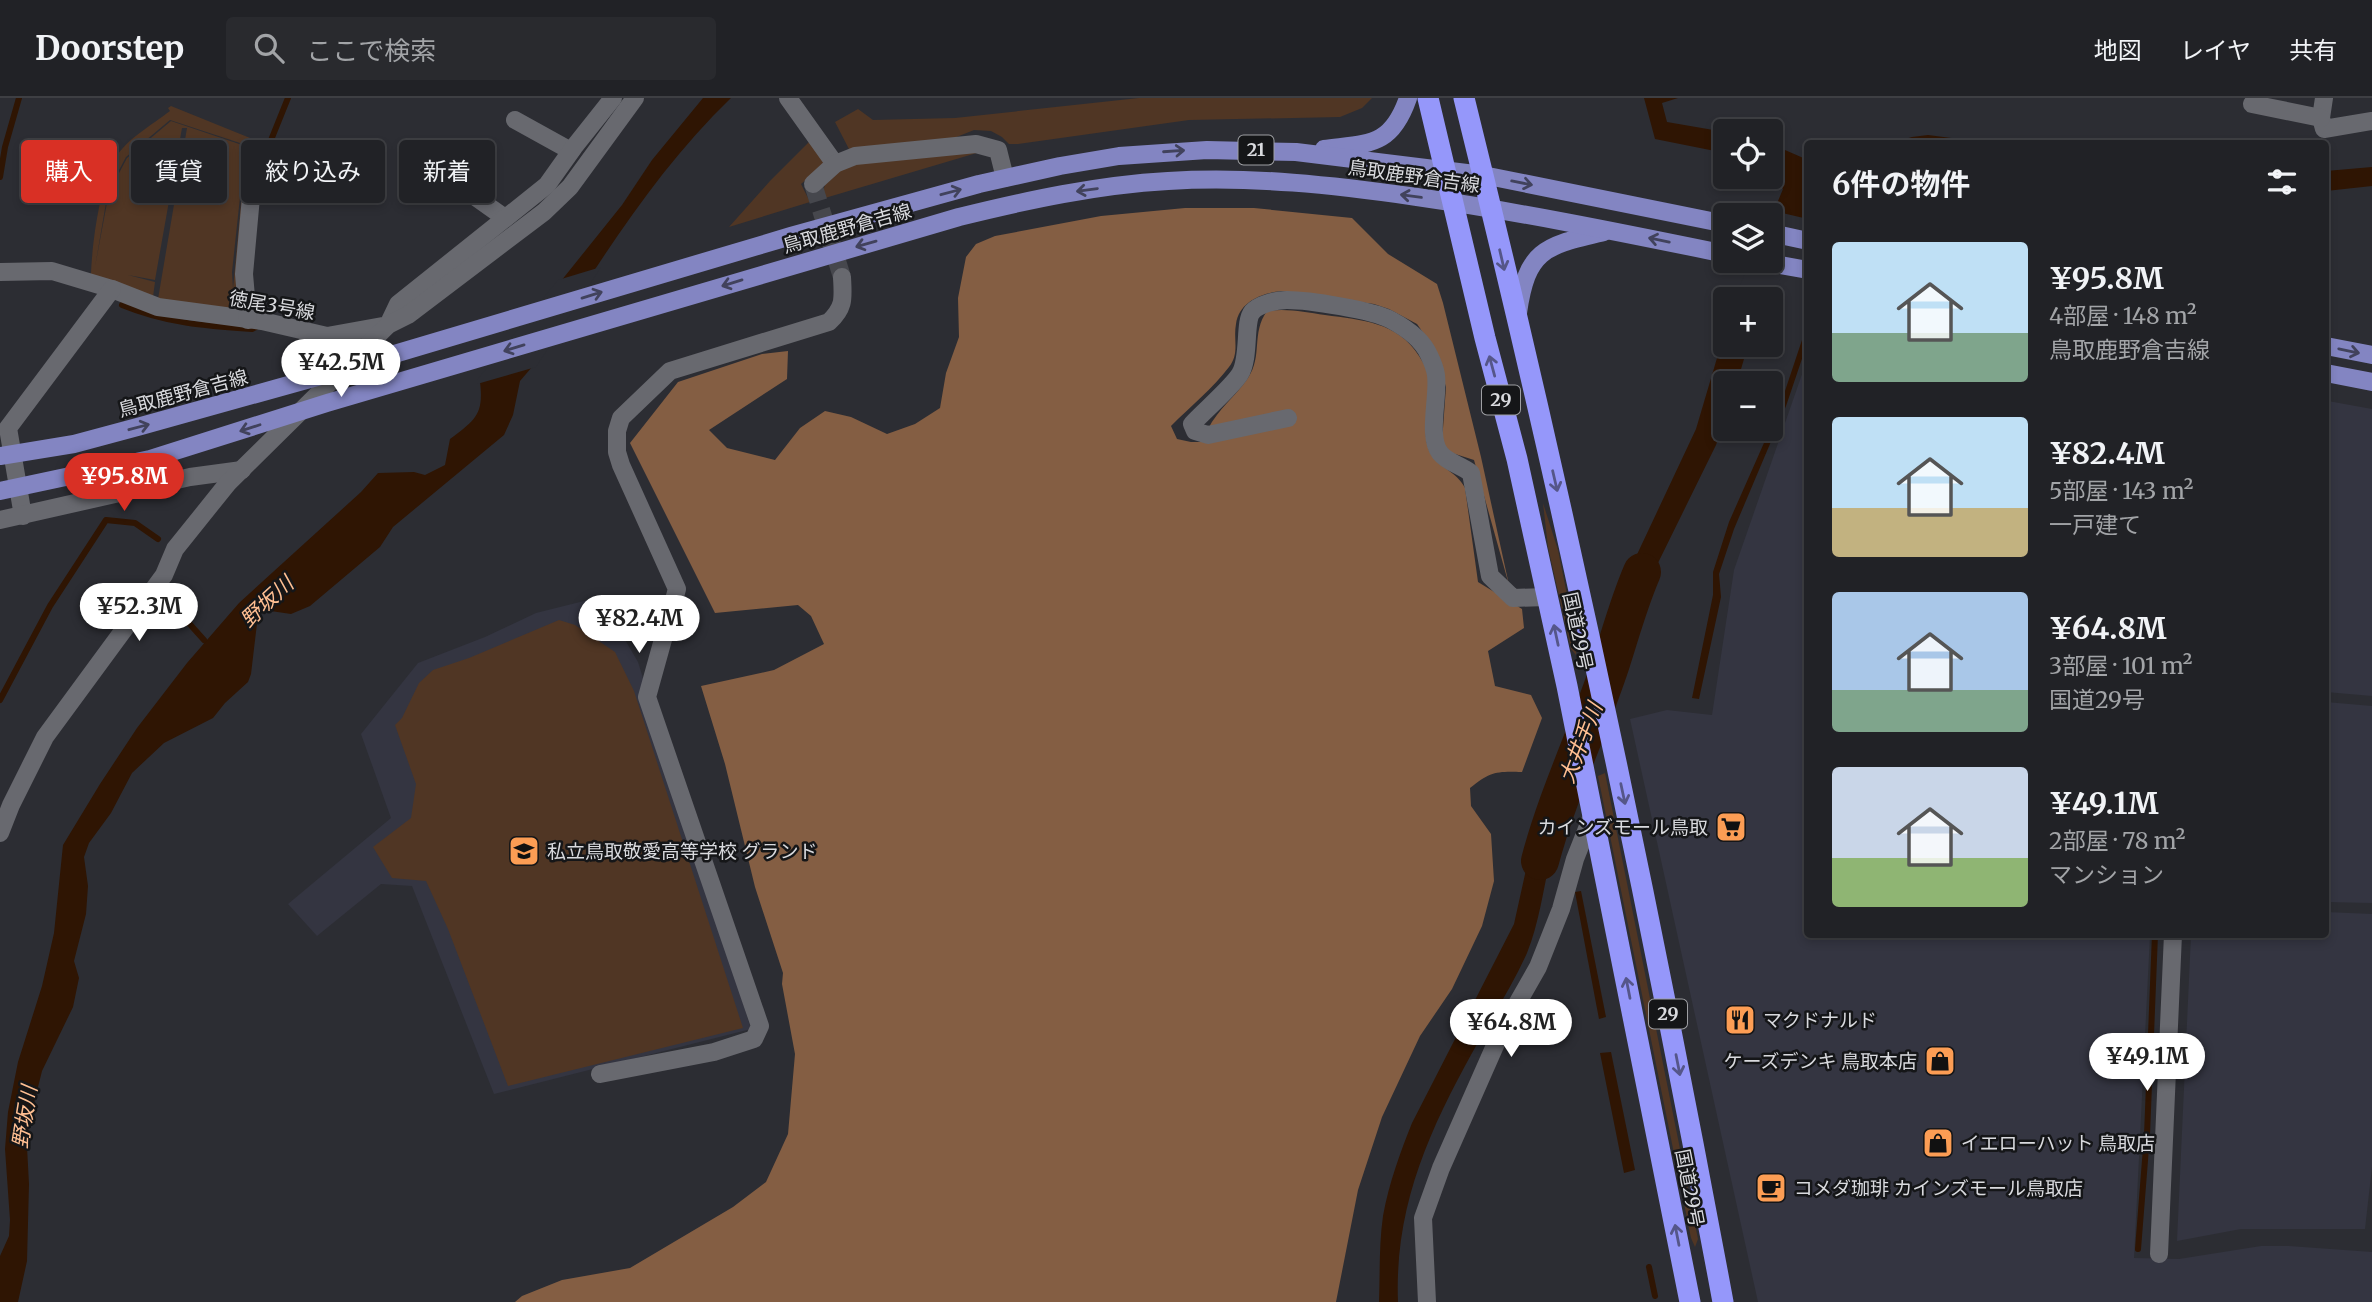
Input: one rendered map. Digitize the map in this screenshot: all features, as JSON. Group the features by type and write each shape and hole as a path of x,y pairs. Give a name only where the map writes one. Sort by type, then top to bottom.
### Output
{"highway":[{"name":"国道29号","path":"1429,98 1485,338 1517,460 1570,702 1690,1302"},
{"name":"国道29号","path":"1464,98 1591,643 1683,1089 1723,1302"}],"main road":[{"path":"1297,152 1368,143 1383,138 1394,127 1408,98"},
{"name":"鳥取鹿野倉吉線","path":"0,456 74,444 141,426 791,236 1006,178 1089,160 1149,153 1238,149 1297,152 1483,175 1713,221"},
{"name":"鳥取鹿野倉吉線","path":"0,491 150,460 327,403 798,264 995,208 1074,191 1117,185 1196,180 1281,181 1489,207 1713,251"},
{"path":"1517,321 1527,273 1543,251 1558,244 1611,230"},
{"path":"1783,236 1804,240"},
{"path":"1783,266 1803,270"},
{"path":"2329,347 2372,355"},
{"path":"2329,374 2372,382"}],"street":[{"path":"388,325 398,304 547,185 613,98"},
{"path":"0,833 11,805 46,737 164,575 175,549 228,483 388,325 408,315 544,212 569,187 635,98"},
{"path":"788,98 835,164"},
{"path":"2324,98 2321,118 2324,129 2372,121"},
{"path":"2252,104 2321,118"},
{"path":"515,120 571,151"},
{"path":"813,184 835,164 855,156 976,144 998,149 1006,178"},
{"path":"248,320 244,274 250,203"},
{"path":"484,203 505,218"},
{"name":"徳尾3号線","path":"0,272 52,271 112,289 158,307 262,321 327,336 388,325"},
{"path":"600,1074 713,1052 754,1039 760,1026 647,697 677,589 628,483 617,452 617,431 621,418 670,371 829,322 840,311 843,296 842,277"},
{"path":"23,516 8,428 112,289"},
{"path":"1288,418 1208,435 1195,431 1192,424 1240,373 1249,342 1248,323 1253,311 1270,302 1288,300 1366,311 1390,319 1420,339 1436,373 1434,440 1438,452 1448,461 1471,473 1490,576 1513,598 1547,597"},
{"path":"0,520 190,477 242,470"},
{"path":"1427,1302 1423,1218 1441,1168 1502,1032 1538,967 1561,909 1575,859 1592,816"},
{"path":"2159,1254 2173,938"}],"shaded area":[{"path":"1139,98 1372,98 1362,108 1340,117 1189,120 1018,144 1009,144 991,131 974,130 954,138 850,151 835,122 858,109 873,120 955,118"},
{"path":"171,106 255,140 241,140 241,143 170,120 146,140 132,140 170,111 168,108"},
{"path":"171,121 241,145 241,188 232,272 233,289 241,203 249,203 241,312 158,299 174,203 227,203 227,140 185,140 187,128 182,128 180,140 148,140"},
{"path":"813,138 829,160 801,184 810,202 729,227 770,181"},
{"path":"131,141 131,153 117,174 117,156"},
{"path":"980,152 825,198 823,191 825,185 840,171 865,161"},
{"path":"131,155 131,203 169,203 155,280 128,275 155,282 153,297 91,274 100,203 106,203 95,267 107,203 117,203 117,177"},
{"path":"1185,208 1254,208 1352,218 1388,254 1437,284 1481,457 1509,585 1474,460 1449,452 1442,442 1446,387 1434,348 1417,324 1389,309 1374,304 1281,291 1252,300 1238,316 1235,351 1229,367 1171,426 1177,439 1216,442 1208,429 1252,370 1259,328 1267,311 1296,311 1365,321 1390,329 1401,336 1419,356 1429,377 1426,433 1429,450 1436,461 1457,477 1465,488 1478,582 1522,609 1524,628 1488,651 1495,686 1531,695 1542,718 1522,772 1494,774 1470,788 1471,806 1491,834 1494,881 1482,926 1452,989 1420,1036 1382,1117 1358,1190 1336,1302 515,1302 522,1296 562,1280 630,1268 733,1207 766,1182 788,1134 795,1054 782,984 783,973 755,887 725,764 701,686 774,670 824,644 811,616 798,605 715,613 630,443 678,382 762,354 788,351 787,379 709,430 727,448 775,460 800,428 825,411 851,417 887,434 915,424 940,408 946,373 959,337 958,298 966,257 976,244 995,236 1101,216"},
{"name":"カインズモール鳥取","path":"1804,369 1804,938 2150,938 2134,1258 2179,1259 2261,1246 2372,1252 2372,1302 1758,1302 1630,719 1667,710 1712,715 1734,570 1779,441 1783,441 1783,429"},
{"path":"2329,401 2372,409 2372,696 2329,692"},
{"path":"1543,503 1558,550 1577,644 1576,655 1571,649 1548,547"},
{"name":"私立鳥取敬愛高等学校 グランド","path":"600,597 638,662 751,1029 494,1094 412,886 381,884 317,936 288,904 391,818 361,734 418,663 485,637 536,613"},
{"name":"私立鳥取敬愛高等学校 グランド","path":"559,620 575,625 615,652 634,691 743,1028 508,1086 448,929 426,881 392,878 373,847 411,818 416,784 395,725 402,718 419,683 433,670 469,658"},
{"path":"2329,702 2372,706 2372,903 2329,902"},
{"path":"1605,773 1698,1239 1695,1247 1691,1238 1598,776"},
{"path":"2329,912 2372,914 2372,1167 2365,1229 2241,1229 2177,1241 2191,938 2329,938"}],"water":[{"name":"野坂川","path":"703,98 731,98 674,160 600,261 532,367 520,381 513,415 504,435 393,527 380,547 310,606 291,614 264,610 258,615 248,682 213,718 164,743 132,773 111,813 89,843 84,857 88,886 86,914 74,961 79,978 73,1007 42,1071 29,1123 27,1261 18,1302 0,1302 0,1256 9,1236 10,1220 5,1149 8,1112 18,1062 42,986 54,933 63,845 137,728 187,663 239,603 361,492 378,473 414,472 425,475 445,465 450,439 472,421 479,410 480,382 622,205 652,160"},
{"path":"1644,98 1678,98 1662,103 1667,122 1713,130 1713,151 1655,139"},
{"path":"1928,135 1967,140 1902,140"},
{"path":"1783,149 1804,158 1804,229 1783,267 1783,203 1777,203 1783,189"},
{"path":"2372,167 2372,186 2329,191 2329,171"},
{"path":"1749,273 1780,273 1772,287 1743,287"},
{"path":"1804,334 1804,353 1783,413 1783,397"},
{"path":"1717,357 1745,357 1740,371 1713,371"},
{"path":"1713,372 1713,441 1717,441 1656,567 1632,631 1614,610 1696,429"},
{"path":"1765,441 1771,441 1734,529 1719,574 1721,597 1699,699 1692,698 1713,595 1713,572 1729,522"},
{"path":"1546,802 1563,819 1551,855 1531,942 1517,974 1447,1100 1420,1164 1403,1230 1398,1265 1398,1302 1379,1302 1383,1216 1395,1168 1412,1123 1514,924 1531,847"},
{"path":"1581,891 1606,1017 1599,1019 1575,892"},
{"path":"1611,1052 1635,1170 1624,1173 1600,1053"}],"pier":[{"path":"1783,213 1804,218 1804,236 1776,287 1739,287 1745,273 1783,273"},
{"path":"601,267 536,367 477,384 477,380 558,280"}],"waterway":[{"path":"0,177 5,147 19,98"},
{"path":"271,140 288,98"},
{"path":"122,305 186,323 252,329 256,327"},
{"path":"0,700 50,606 106,520 135,523 158,539"},
{"name":"大井手川","path":"1540,861 1642,572"},
{"path":"178,611 204,640"},
{"path":"2138,1249 2147,1135 2155,938"},
{"path":"1649,1267 1655,1296"}],"tunnel":[{"path":"813,184 842,277"}],"place":[{"name":"カインズモール鳥取","path":"1731,827"},
{"name":"私立鳥取敬愛高等学校 グランド","path":"524,851"},
{"name":"マクドナルド","path":"1740,1020"},
{"name":"ケーズデンキ 鳥取本店","path":"1940,1061"},
{"name":"イエローハット 鳥取店","path":"1938,1143"},
{"name":"コメダ珈琲 カインズモール鳥取店","path":"1771,1188"}]}
